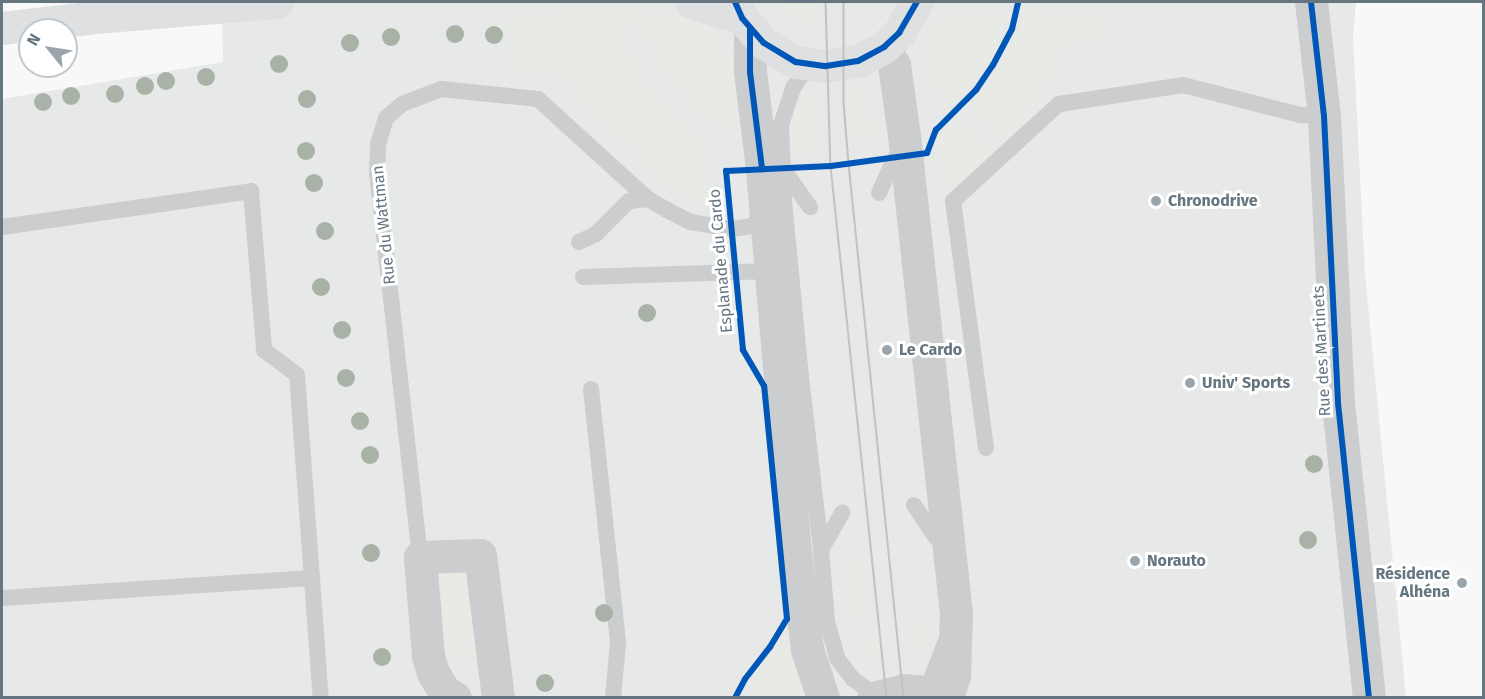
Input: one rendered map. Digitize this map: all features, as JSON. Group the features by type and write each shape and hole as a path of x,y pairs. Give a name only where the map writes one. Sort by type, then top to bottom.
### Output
{"main road":[{"path":"2,28 188,8 277,2"},
{"path":"691,2 743,16 779,54 814,66 876,62 899,33 916,2"}],"street":[{"name":"Rue des Martinets","path":"1311,2 1324,116 1338,403 1369,698"},
{"path":"743,16 766,210 795,551 807,649 824,698"},
{"path":"875,697 903,690 938,696 954,675 956,614 904,135 894,65 876,62"},
{"path":"420,557 480,555 498,698"},
{"name":"Rue du Wattman","path":"420,557 428,655 433,673 446,695"}],"lane":[{"path":"876,62 903,217 943,588 945,646 938,696"},
{"path":"814,66 802,75 793,88 781,124 782,168 800,368 821,550 826,622 837,658 853,679 875,697"},
{"path":"986,448 953,201 1059,104 1183,85 1301,115 1324,116"},
{"name":"Rue du Wattman","path":"420,557 377,175 378,144 386,118 402,104 441,88 538,99 648,199 691,222 731,229 752,226 766,210"},
{"path":"879,193 894,159"},
{"path":"782,168 810,207"},
{"path":"2,227 251,191 264,350 297,375 321,698"},
{"path":"579,242 596,234 629,201 648,199"},
{"path":"583,277 771,271"},
{"path":"591,389 618,644 613,698"},
{"path":"914,505 936,538"},
{"path":"821,550 842,513"},
{"path":"2,598 312,578"}],"shaded area":[{"path":"222,2 1356,2 1353,38 1365,274 1406,697 2,698 2,99 223,62"},
{"path":"778,2 818,2 818,25 801,21 786,11"},
{"path":"615,9 693,20 716,32 729,50 734,62 748,143 698,112 666,78 655,61 641,27 620,24 633,59 645,80 664,105 700,137 707,204 667,186 632,151 635,146 623,135 619,137 594,112 590,116 570,87 563,70 515,70 507,14"},
{"path":"1025,11 1108,13 1113,16 1093,43 1067,42 1043,92 1030,113 1004,143 969,111 1003,69"},
{"path":"1006,14 996,43 983,66 967,88 939,114 926,31 936,19 947,15"},
{"path":"853,79 862,83 870,93 875,142 855,145"},
{"path":"820,84 823,149 792,152 790,129 795,107 802,96"},
{"path":"960,120 994,154 964,178 938,192 935,140"},
{"path":"915,552 918,612 929,643 913,658 902,556"},
{"path":"862,557 876,660 864,658 859,649 848,558"},
{"path":"464,571 472,576 485,659 443,653 438,584 448,572"},
{"path":"796,638 813,697 746,698 772,661"}],"tram line":[{"path":"826,2 831,166 887,698"},
{"path":"844,2 844,103 849,164 904,698"}],"cycle path":[{"path":"735,2 742,18 764,43 796,62 826,66 858,61 884,47 899,33 917,2"},
{"name":"Esplanade du Cardo","path":"735,698 745,679 770,647 787,619 764,386 743,350 726,171 831,166 927,153 936,130 976,90 993,65 1012,29 1018,2"},
{"path":"1311,2 1324,116 1338,403 1369,698"},
{"path":"750,29 750,72 762,169"}],"place":[{"name":"Chronodrive","path":"1156,201"},
{"name":"Le Cardo","path":"887,350"},
{"name":"Univ' Sports","path":"1190,383"},
{"name":"Norauto","path":"1135,561"},
{"name":"Résidence Alhéna","path":"1462,583"}]}
